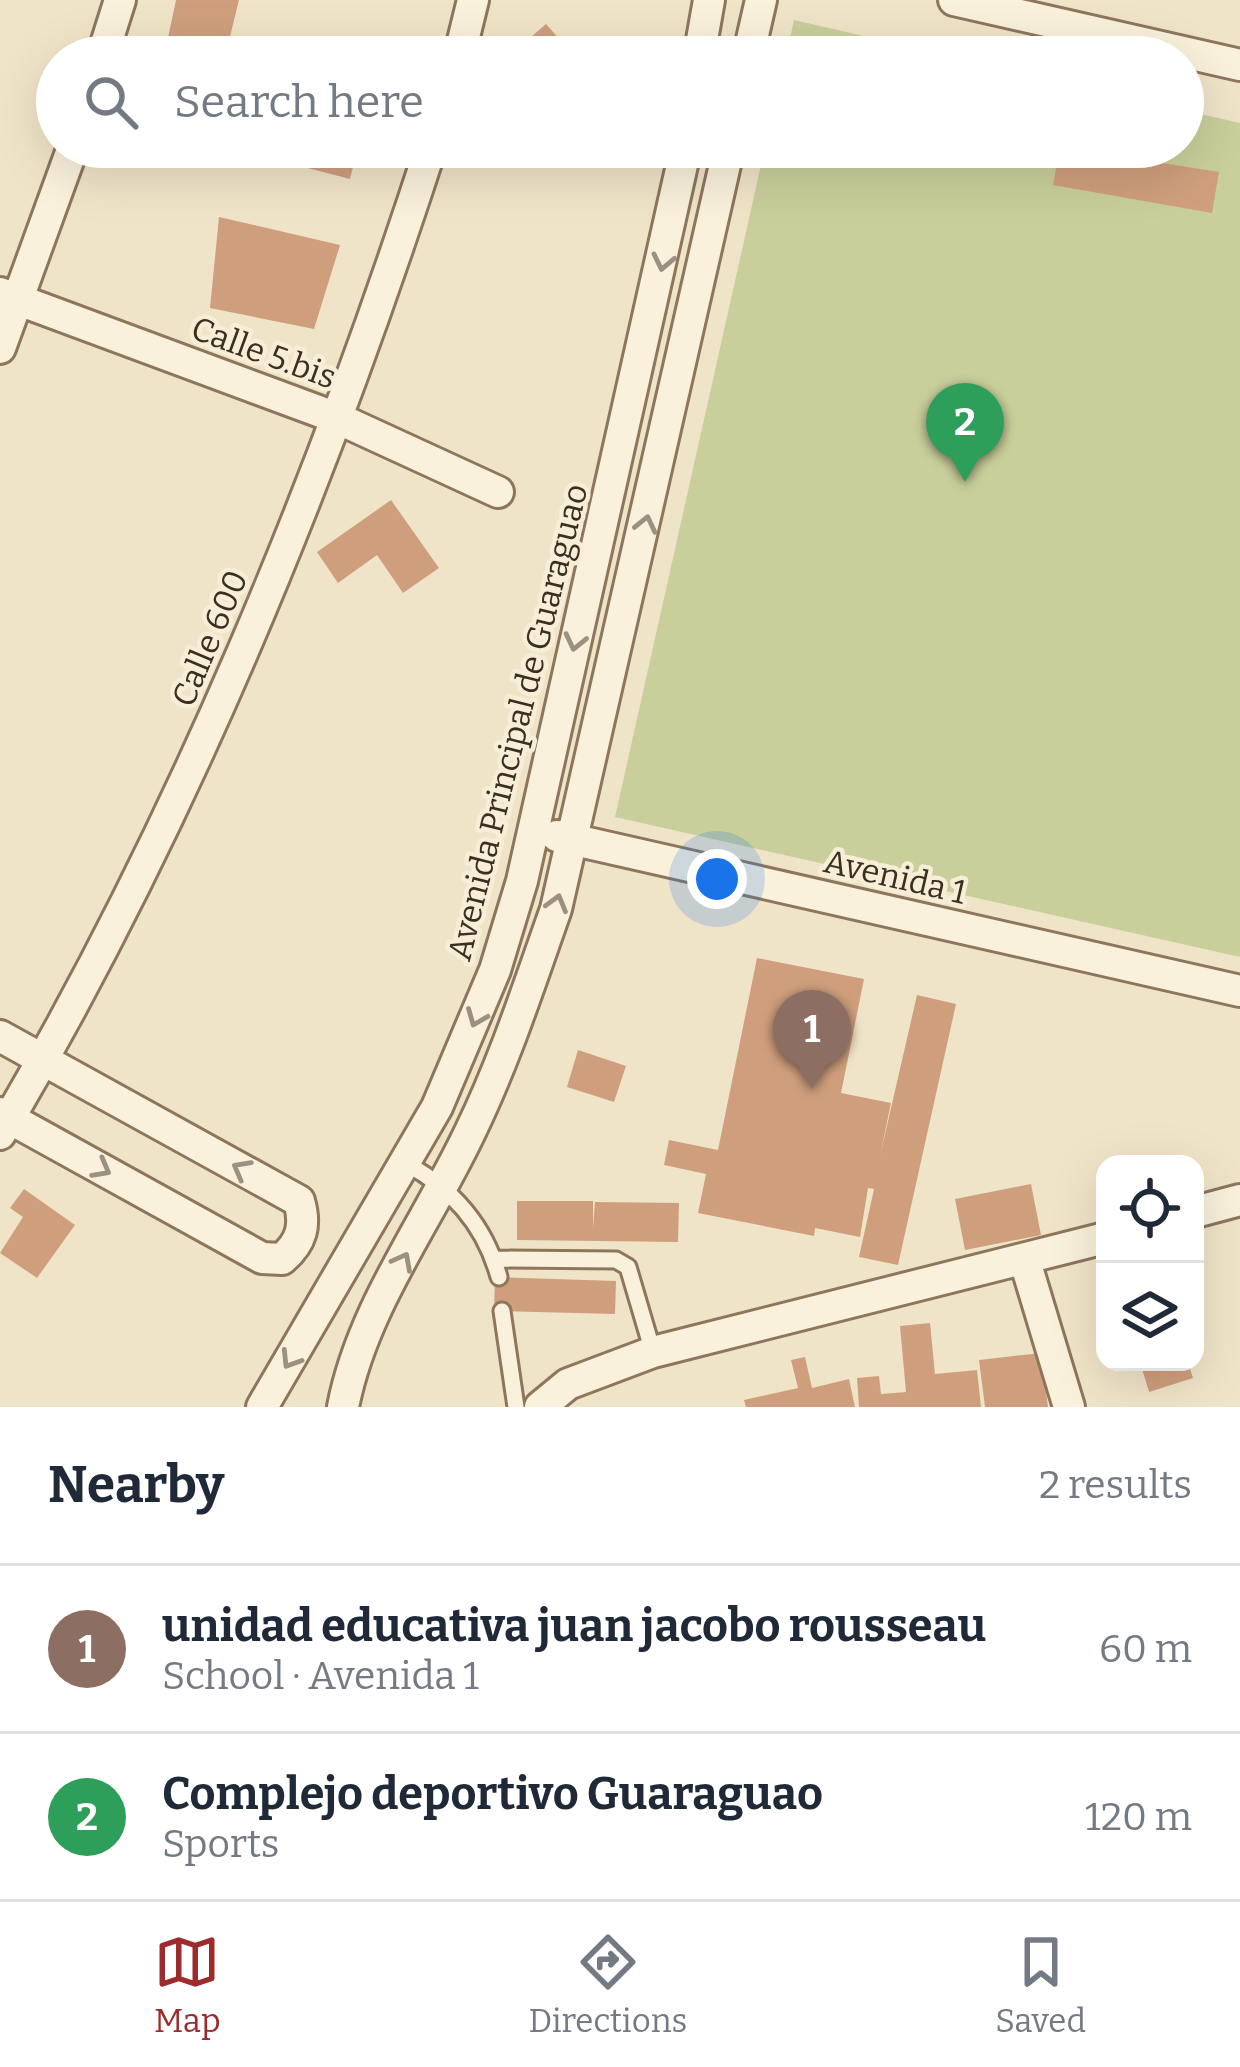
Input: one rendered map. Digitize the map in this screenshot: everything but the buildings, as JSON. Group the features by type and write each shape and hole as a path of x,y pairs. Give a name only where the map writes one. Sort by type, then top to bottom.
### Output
{"street":[{"path":"109,36 120,0"},
{"path":"464,36 473,0"},
{"path":"703,36 709,0"},
{"path":"753,36 761,0"},
{"path":"954,0 1115,36"},
{"path":"1204,56 1240,64"},
{"path":"0,348 10,297 64,168"},
{"name":"Calle 600","path":"3,1122 43,1060 154,855 256,622 337,418 424,168"},
{"name":"Avenida Principal de Guaraguao","path":"262,1407 407,1164 495,970 533,832 681,168"},
{"path":"343,1407 363,1339 443,1184 518,1022 573,839 724,168"},
{"name":"Calle 5.bis","path":"10,297 337,418 497,492"},
{"name":"Avenida 1","path":"533,832 1240,991"},
{"path":"0,1036 299,1201 304,1218 299,1240 282,1259 262,1258 3,1122"},
{"path":"1204,1210 1240,1200"},
{"path":"540,1407 573,1396 653,1352 1096,1241"},
{"path":"1024,1261 1069,1407"}],"lane":[{"path":"407,1164 443,1184 481,1232 499,1277"},
{"path":"494,1259 616,1260 628,1268 653,1352"},
{"path":"502,1311 516,1407"}],"green space":[{"path":"794,20 864,36 791,36"},
{"path":"1204,115 1240,123 1240,957 615,817 760,168 1204,168"}],"place":[{"name":"Complejo deportivo Guaraguao","path":"965,482"},
{"name":"unidad educativa juan jacobo rousseau","path":"812,1089"}]}
